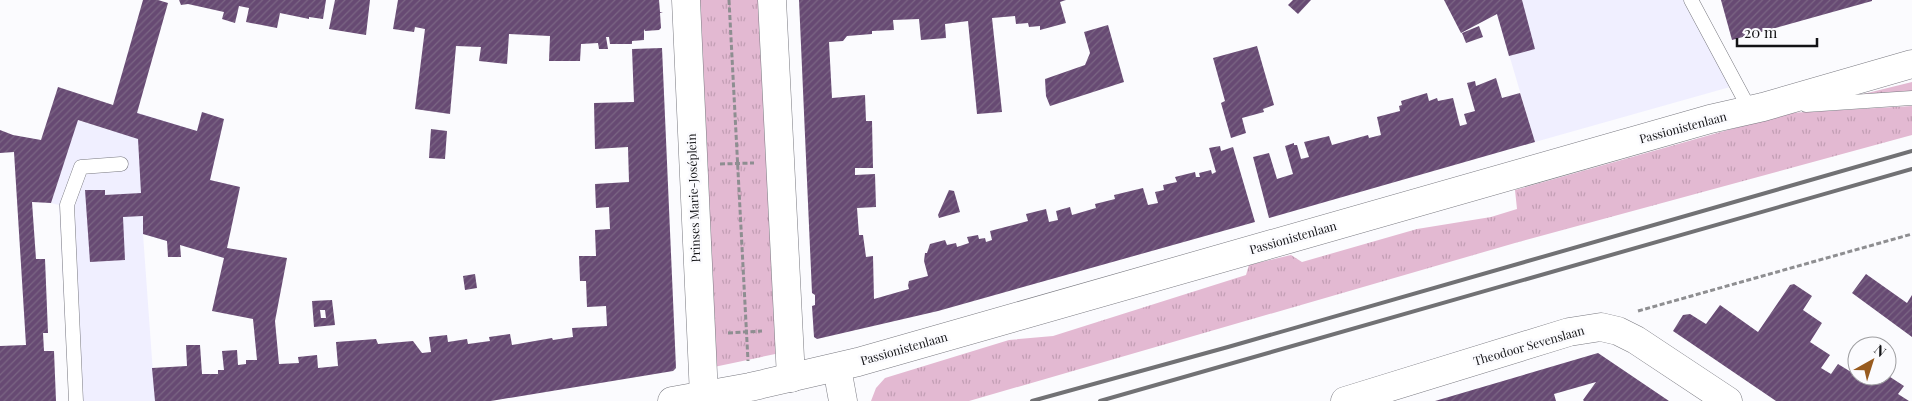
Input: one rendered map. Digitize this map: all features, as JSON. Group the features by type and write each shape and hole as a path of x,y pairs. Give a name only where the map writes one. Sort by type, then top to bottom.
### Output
{"street":[{"name":"Prinses Marie-Joséplein","path":"686,0 704,396"},
{"path":"772,0 791,378"},
{"name":"Passionistenlaan","path":"672,401 837,368 1710,119 1756,109 1912,64"},
{"name":"Theodoor Sevenslaan","path":"1359,399 1568,332 1601,327 1618,331 1636,340 1728,401"},
{"path":"837,368 843,401"}],"lane":[{"path":"1691,0 1756,109 1912,98"},
{"path":"76,401 67,205 81,168 121,164"}],"path":[{"path":"729,0 736,164 750,386"},
{"path":"692,165 780,161"},
{"path":"1601,327 1630,313 1912,234"},
{"path":"700,335 788,329"}],"shaded area":[{"path":"1444,0 1685,0 1730,87 1535,142 1497,14"},
{"path":"120,107 197,131 202,112 224,119 210,180 240,187 224,258 143,234 155,401 69,401 59,205 51,203 77,120 112,131"}],"green space":[{"path":"695,0 764,0 780,353 714,367"},
{"path":"1912,82 1912,95 1843,99"},
{"path":"1912,106 1912,135 1515,243 969,401 871,401 876,388 885,378 1009,340 1053,336 1246,275 1249,265 1291,255 1302,262 1417,229 1491,217 1517,209 1515,190 1788,113"}],"building":[{"path":"143,0 158,0 168,3 137,113 197,131 202,112 224,119 210,180 240,187 227,248 287,258 275,321 279,364 299,363 298,357 317,355 318,368 338,366 336,342 376,339 378,344 413,341 422,353 431,352 429,337 447,335 448,342 467,339 468,344 490,341 489,337 510,334 512,345 552,338 553,340 573,337 572,328 607,326 606,306 587,307 586,281 580,281 579,256 596,256 595,230 610,229 609,207 596,208 595,184 629,182 628,147 595,149 594,103 634,102 632,49 662,48 676,368 673,371 491,401 155,401 152,368 187,366 186,345 200,345 202,374 218,374 218,370 224,370 222,351 237,350 238,365 246,364 246,360 257,360 253,319 212,311 224,258 180,245 181,257 168,257 167,241 143,234 143,216 123,217 125,260 90,262 85,190 105,190 105,195 141,193 138,139 78,120 51,203 32,202 36,259 45,259 48,333 43,333 44,351 54,351 56,401 0,401 0,346 26,345 14,152 0,153 0,130 13,135 41,140 58,87 113,105"},
{"path":"179,0 326,0 323,19 309,17 309,19 280,13 277,28 246,22 249,8 239,6 235,23 222,19 224,12 188,4 181,5"},
{"path":"335,0 370,0 366,35 329,29"},
{"path":"398,0 659,0 660,12 663,12 660,13 661,28 659,30 645,31 644,29 644,40 632,41 632,44 610,44 609,37 606,37 608,49 599,49 598,43 581,44 580,61 549,61 550,36 509,34 507,64 479,61 481,47 456,46 450,114 415,109 425,29 415,27 414,32 393,29"},
{"path":"799,0 1066,0 1060,2 1066,23 1040,30 1040,26 1029,27 1028,23 1016,24 1015,16 992,18 1002,112 977,114 968,21 945,24 946,38 921,40 919,19 893,20 894,30 872,31 872,34 847,36 843,41 829,42 832,98 865,95 866,121 872,121 873,168 855,168 855,175 875,174 876,207 857,208 859,235 863,235 866,257 873,256 874,299 909,289 909,281 928,276 924,261 925,253 927,253 930,244 945,240 947,245 956,243 957,247 969,243 967,237 978,235 979,239 985,238 986,242 992,240 990,231 1028,221 1026,214 1046,209 1049,222 1058,220 1056,211 1070,207 1072,215 1096,208 1095,204 1115,199 1114,195 1143,188 1148,205 1158,203 1155,192 1164,190 1163,185 1177,182 1175,177 1195,172 1196,177 1200,177 1199,173 1211,170 1212,174 1216,172 1209,148 1220,146 1221,151 1233,147 1255,222 938,311 817,339 814,337 812,306 815,305 815,295 812,293"},
{"path":"1293,0 1311,0 1298,14 1288,5"},
{"path":"1444,0 1522,0 1535,49 1509,56 1497,14 1461,33"},
{"path":"1721,0 1872,0 1872,1 1732,40"},
{"path":"1108,25 1124,82 1050,106 1046,96 1045,79 1085,65 1090,53 1084,32"},
{"path":"1479,26 1483,37 1466,43 1462,33"},
{"path":"1257,46 1274,105 1263,109 1264,112 1242,118 1246,133 1231,138 1221,103 1225,101 1213,58"},
{"path":"1496,78 1502,98 1520,93 1535,142 1269,218 1253,157 1269,153 1277,179 1293,174 1285,146 1294,143 1294,145 1297,145 1301,159 1309,157 1304,142 1329,136 1332,145 1368,135 1369,138 1381,135 1377,117 1400,111 1401,101 1427,93 1429,101 1437,98 1438,101 1453,98 1460,126 1467,124 1464,114 1475,111 1467,83 1475,81 1476,86"},
{"path":"431,129 447,131 445,159 429,158"},
{"path":"949,190 954,191 960,212 939,218 938,215"},
{"path":"475,274 477,288 465,290 463,276"},
{"path":"1866,274 1907,303 1912,295 1912,337 1852,293"},
{"path":"1794,284 1812,296 1803,310 1822,323 1810,342 1830,355 1821,368 1831,374 1838,364 1847,370 1847,386 1897,386 1897,381 1904,386 1898,394 1909,401 1776,401 1673,331 1683,315 1690,314 1706,324 1720,305 1758,332 1790,285"},
{"path":"332,300 335,325 314,327 312,301","holes":["320,310 325,310 326,318 321,318"]},
{"path":"1598,353 1669,401 1584,401 1596,382 1554,394 1556,401 1435,401"}],"railway":[{"path":"1032,401 1228,347 1912,151"},
{"path":"1100,401 1912,169"}]}
